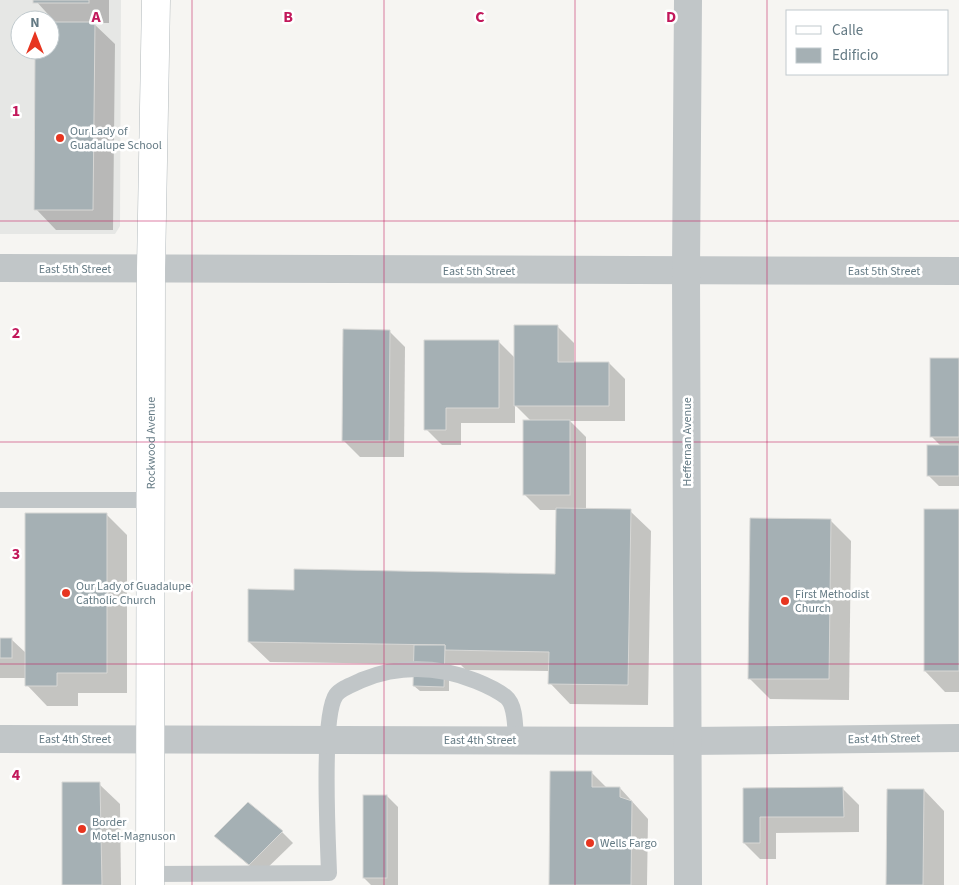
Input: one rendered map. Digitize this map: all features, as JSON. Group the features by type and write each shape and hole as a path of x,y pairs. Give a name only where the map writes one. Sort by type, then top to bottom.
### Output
{"street":[{"name":"Rockwood Avenue","path":"150,879 151,269 156,0"},
{"name":"Heffernan Avenue","path":"688,0 686,271 688,885"},
{"name":"East 5th Street","path":"0,268 959,271"},
{"name":"East 4th Street","path":"0,739 688,741 959,738"}],"lane":[{"path":"0,500 150,500"},
{"path":"150,879 329,872 327,740 331,709 336,695 346,687 381,673 408,669 461,675 490,687 508,698 514,716 516,740"}],"shaded area":[{"name":"Our Lady of Guadalupe School","path":"0,0 121,0 120,226 115,234 0,234"}],"building":[{"path":"33,0 89,0 89,3 33,3"},
{"path":"60,22 95,22 93,210 34,210 35,60 60,60"},
{"path":"514,325 558,325 558,362 609,362 609,406 514,406"},
{"path":"343,329 390,330 389,441 342,441"},
{"path":"424,340 499,340 499,408 446,408 446,430 424,430"},
{"path":"930,358 959,358 959,437 930,437"},
{"path":"523,420 570,420 570,495 523,495"},
{"path":"927,445 959,445 959,476 927,476"},
{"path":"556,508 631,509 628,685 548,684 549,652 445,650 445,645 248,642 248,589 294,590 294,569 555,574"},
{"path":"924,509 959,509 959,671 924,671"},
{"name":"Our Lady of Guadalupe Catholic Church","path":"25,513 107,513 107,673 57,673 57,686 25,686"},
{"path":"750,518 831,519 829,679 748,679"},
{"path":"0,638 12,638 12,658 0,658"},
{"path":"414,645 445,645 444,687 413,686"},
{"name":"Wells Fargo","path":"550,771 592,771 592,787 620,787 620,797 632,801 631,885 549,885"},
{"name":"Border Motel-Magnuson","path":"62,782 100,782 102,885 62,885"},
{"path":"843,787 844,817 760,817 760,843 743,843 743,788"},
{"path":"887,789 924,789 923,885 886,885"},
{"path":"363,795 387,795 387,878 363,878"},
{"path":"248,802 283,831 249,865 214,836"}],"place":[{"name":"Our Lady of Guadalupe School","path":"60,138"},
{"name":"Our Lady of Guadalupe Catholic Church","path":"66,593"},
{"name":"First Methodist Church","path":"785,601"},
{"name":"Border Motel-Magnuson","path":"82,829"},
{"name":"Wells Fargo","path":"590,843"}]}
